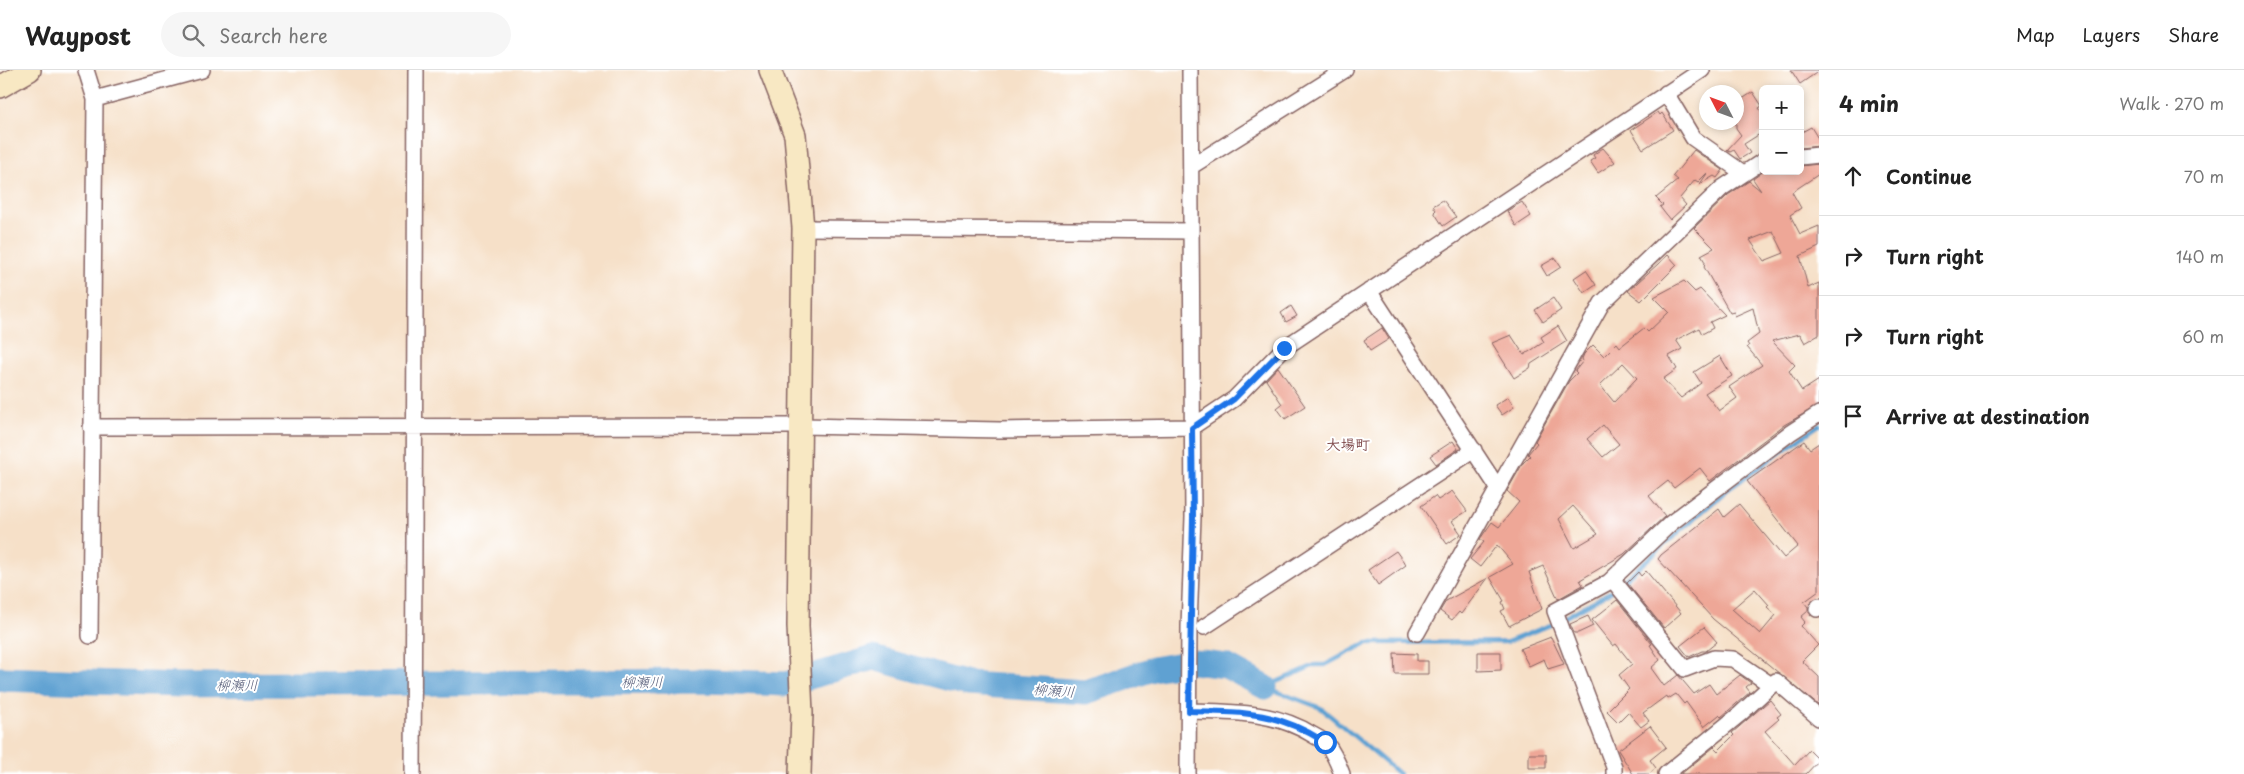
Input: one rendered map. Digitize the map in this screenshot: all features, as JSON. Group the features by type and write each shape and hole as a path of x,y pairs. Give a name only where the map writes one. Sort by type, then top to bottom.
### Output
{"street":[{"path":"4,80 30,70"},
{"path":"86,70 95,100 90,636"},
{"path":"95,100 202,70"},
{"path":"413,774 416,70"},
{"path":"770,70 795,135 803,228 798,626 802,713 800,774"},
{"path":"1188,774 1189,634 1193,517 1190,70"},
{"path":"1192,166 1345,70"},
{"path":"91,427 802,426 1000,430 1192,428 1234,399 1284,348 1702,70"},
{"path":"1666,93 1693,138 1743,173"},
{"path":"1804,157 1819,155"},
{"path":"1417,633 1602,303 1722,188 1759,163"},
{"path":"803,228 1191,231"},
{"path":"1369,290 1498,488"},
{"path":"1614,774 1614,767 1555,611 1613,579 1671,523 1790,433 1819,414"},
{"path":"1204,627 1474,450"},
{"path":"1613,579 1685,669 1714,658 1733,659 1771,686"},
{"path":"1666,774 1740,714 1776,681 1819,718"},
{"path":"1189,708 1272,716 1304,730 1325,742 1338,762 1342,774"}],"building":[{"path":"1791,70 1819,70 1819,71 1800,84"},
{"path":"1753,92 1759,101 1759,135 1744,144 1750,153 1740,159 1734,150 1730,152 1727,150 1741,135 1737,130 1744,130 1744,98"},
{"path":"1658,112 1660,115 1662,113 1673,130 1643,149 1631,130"},
{"path":"1811,127 1819,140 1819,146 1804,148 1804,131"},
{"path":"1603,148 1615,162 1598,173 1590,161 1595,158 1593,155"},
{"path":"1694,150 1723,170 1717,178 1714,176 1700,184 1708,172 1698,182 1695,180 1680,198 1686,205 1670,220 1660,207 1663,205 1656,198 1678,180 1673,176"},
{"path":"1819,164 1819,174 1792,192 1801,208 1790,215 1800,234 1819,226 1819,247 1800,256 1808,288 1819,283 1819,335 1805,343 1800,334 1772,341 1795,365 1789,371 1802,391 1819,380 1819,405 1784,425 1710,481 1700,468 1674,488 1668,481 1649,496 1665,516 1624,554 1580,580 1583,585 1558,599 1543,566 1529,572 1542,609 1509,626 1501,611 1505,609 1502,602 1504,601 1490,577 1513,564 1497,545 1480,567 1470,559 1484,542 1480,539 1492,522 1499,527 1519,502 1507,491 1523,463 1530,456 1528,454 1537,443 1535,441 1569,381 1577,373 1575,371 1583,361 1584,354 1593,345 1604,356 1617,343 1620,347 1644,328 1648,332 1669,312 1654,297 1684,281 1695,292 1700,289 1725,315 1710,322 1713,328 1702,334 1699,328 1676,340 1682,349 1669,356 1677,369 1663,379 1681,398 1701,383 1694,372 1720,356 1732,376 1705,393 1719,411 1737,398 1729,387 1762,365 1747,347 1749,346 1747,343 1759,334 1753,308 1735,316 1734,312 1730,313 1704,267 1705,262 1701,255 1714,248 1694,228 1728,195 1749,181 1761,191 1753,179 1759,175 1804,175 1804,166","holes":["1773,231 1784,253 1764,261 1750,240","1623,363 1637,378 1614,402 1600,385","1603,425 1619,444 1603,457 1587,439","1573,506 1598,534 1574,548 1559,519"]},
{"path":"1443,200 1456,217 1443,226 1434,212 1436,210 1433,206"},
{"path":"1522,202 1531,216 1516,226 1507,211"},
{"path":"1668,255 1677,265 1641,301 1628,291"},
{"path":"1555,258 1561,267 1547,276 1541,266"},
{"path":"1586,270 1596,285 1584,293 1574,278"},
{"path":"1553,298 1561,310 1543,322 1535,310"},
{"path":"1291,306 1297,316 1286,322 1281,313"},
{"path":"1558,326 1567,341 1531,364 1530,368 1514,378 1492,343 1511,335 1524,355 1544,342 1541,337"},
{"path":"1382,328 1389,339 1370,351 1364,340"},
{"path":"1278,367 1305,406 1285,419 1277,408 1282,404 1266,380"},
{"path":"1508,397 1514,407 1502,415 1495,405"},
{"path":"1453,441 1458,449 1436,464 1430,456"},
{"path":"1804,441 1810,449 1819,443 1819,591 1804,602 1808,607 1808,611 1801,617 1805,622 1801,626 1818,645 1802,661 1819,677 1819,706 1713,619 1658,559 1719,509 1724,517 1739,504 1784,558 1798,546 1747,481","holes":["1755,589 1769,605 1767,607 1776,615 1760,634 1732,609"]},
{"path":"1452,491 1467,511 1452,521 1461,534 1447,544 1421,506 1435,496 1438,500"},
{"path":"1396,551 1406,565 1378,585 1368,570"},
{"path":"1646,571 1681,613 1664,628 1627,583 1638,572 1641,576"},
{"path":"1488,578 1461,614 1459,612 1452,620 1440,611 1446,601"},
{"path":"1617,600 1652,644 1650,645 1660,660 1651,668 1664,686 1678,675 1694,694 1709,684 1716,694 1740,675 1751,683 1746,687 1750,692 1721,717 1719,715 1704,727 1686,702 1684,704 1676,694 1668,699 1666,696 1643,713 1649,721 1641,727 1628,712 1618,722 1607,711 1629,689 1619,675 1632,664 1616,644 1613,646 1592,620"},
{"path":"1588,616 1593,626 1574,633 1570,624"},
{"path":"1704,627 1717,642 1706,651 1689,657 1680,646"},
{"path":"1551,637 1564,664 1548,669 1544,659 1529,666 1520,649"},
{"path":"1478,652 1501,652 1501,670 1478,671"},
{"path":"1394,653 1417,654 1417,661 1428,661 1428,674 1395,674"},
{"path":"1770,700 1781,714 1777,717 1779,719 1765,731 1795,765 1809,750 1819,760 1806,774 1681,774 1714,747 1718,751 1734,735 1732,733"},
{"path":"1650,726 1666,747 1650,760 1656,768 1649,774 1633,774 1618,750"},
{"path":"1529,754 1546,754 1546,768 1529,768"}],"waterway":[{"path":"1265,687 1315,665 1325,665 1367,643 1507,642 1553,624 1610,592 1726,491 1819,425"},
{"name":"柳瀬川","path":"0,679 181,685 706,681 786,684 873,658 968,684 1086,692 1153,669 1193,662 1226,666 1265,687"},
{"path":"1265,687 1321,708 1399,774"}],"district":[{"name":"大場町","path":"1348,443"}],"route":[{"path":"1284,348 1234,399 1192,428 1193,517 1189,626 1189,711 1241,712 1272,716 1304,730 1325,742"}]}
